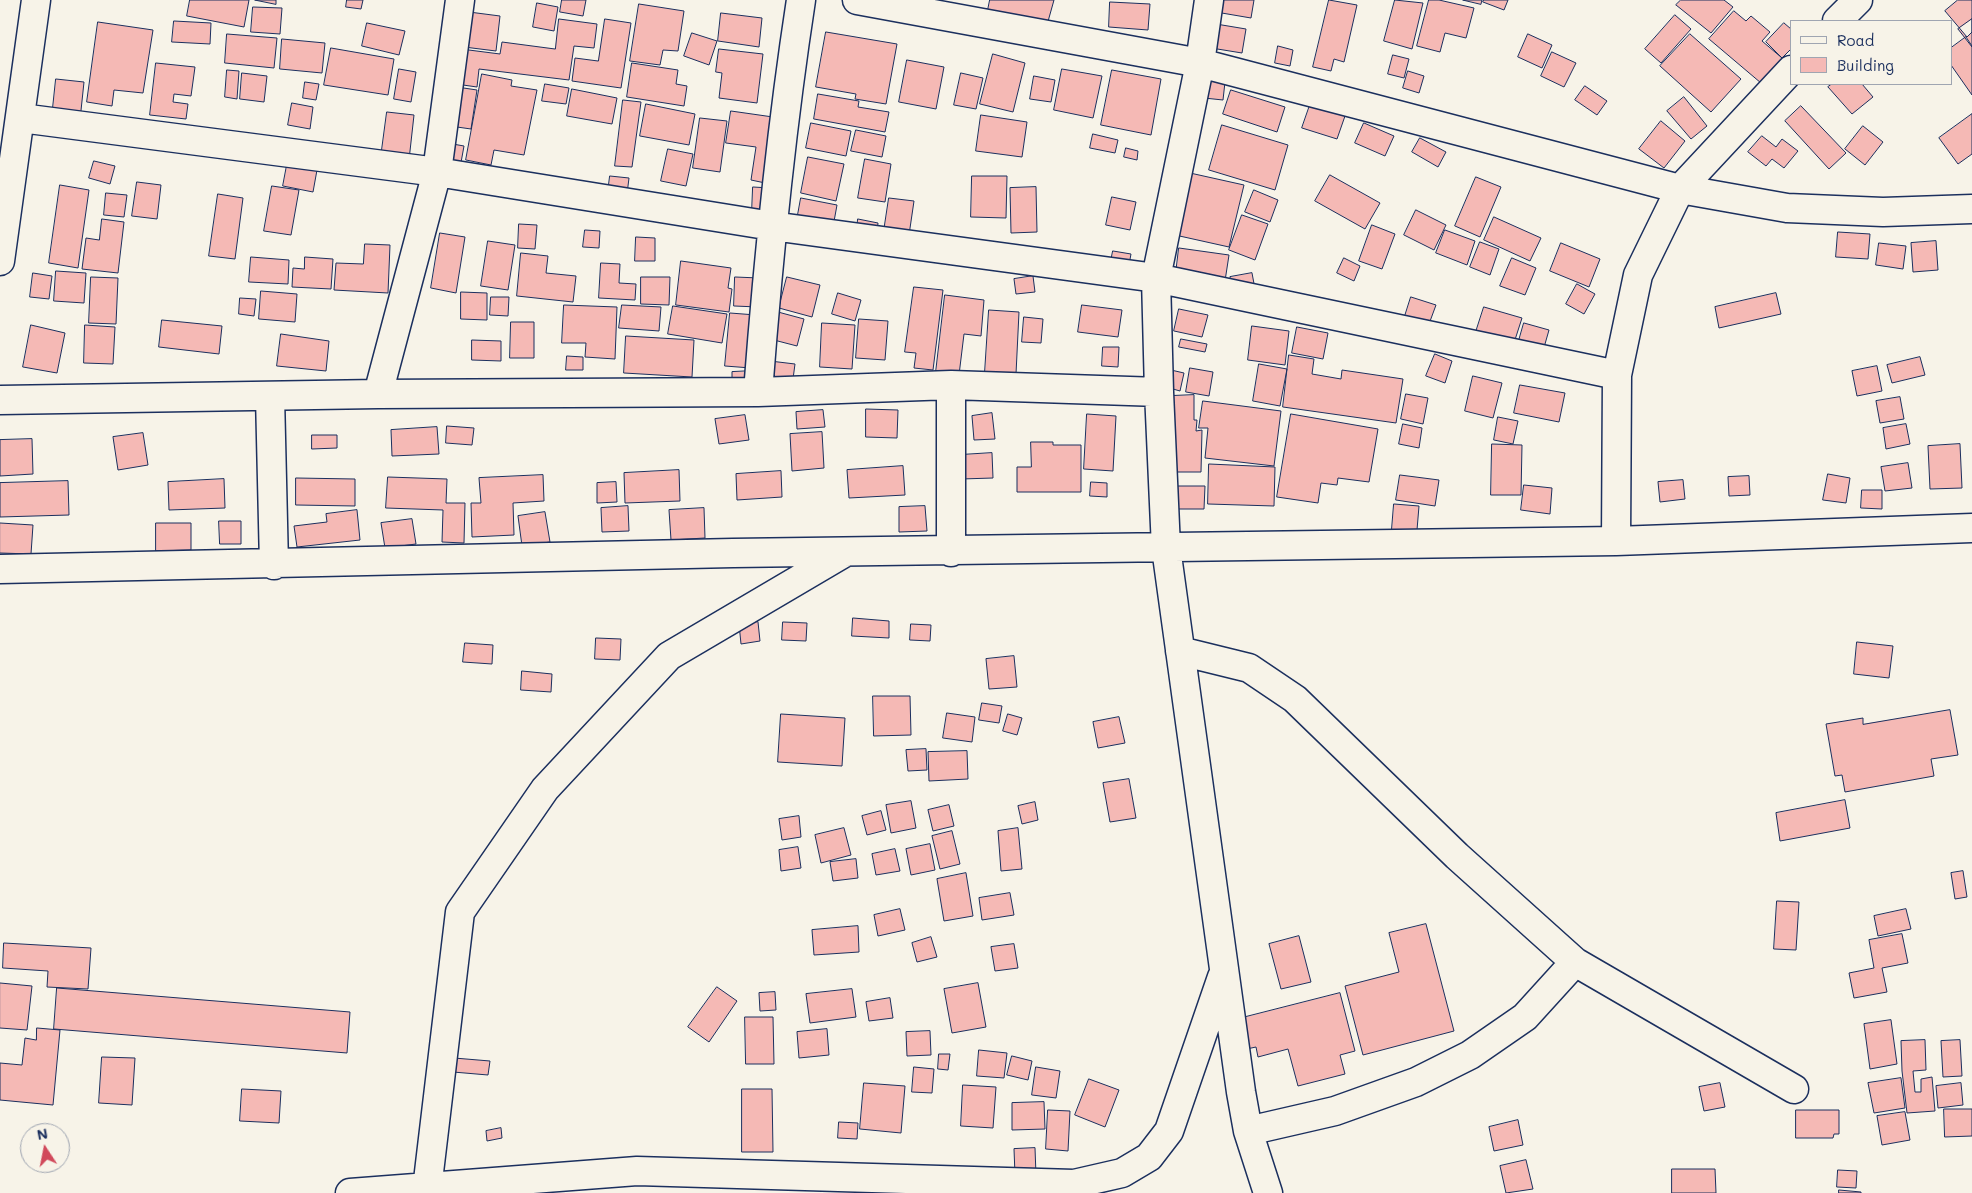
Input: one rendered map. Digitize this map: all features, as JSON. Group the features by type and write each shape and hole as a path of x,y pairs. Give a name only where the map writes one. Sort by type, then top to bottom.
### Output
{"street":[{"path":"0,261 36,0"},
{"path":"378,394 437,172 460,0"},
{"path":"758,392 784,109 801,0"},
{"path":"858,0 1200,64 1680,189 1787,208 1883,212 1972,208"},
{"path":"1209,0 1200,64 1156,278 1166,548 1224,972 1248,1131 1268,1193"},
{"path":"1838,20 1858,0"},
{"path":"1616,541 1617,375 1638,275 1680,189 1790,71"},
{"path":"20,118 437,172 772,226 1156,278 1617,375"},
{"path":"0,400 378,394 758,392 951,385 1159,392"},
{"path":"951,385 951,552"},
{"path":"270,396 274,565"},
{"path":"0,569 274,565 733,553 951,552 1616,541 1972,528"},
{"path":"427,1189 460,912 545,788 669,656 844,553"},
{"path":"1180,651 1248,668 1295,699 1457,856 1575,962 1794,1089"},
{"path":"1248,1131 1335,1111 1416,1082 1470,1055 1525,1017 1575,962"},
{"path":"350,1193 427,1189 637,1171 1074,1184 1122,1173 1149,1156 1169,1131 1224,972"}],"building":[{"path":"190,0 249,0 244,27 187,16"},
{"path":"255,0 276,0 276,4"},
{"path":"347,0 363,0 361,9 346,7"},
{"path":"562,0 586,0 583,16 560,12"},
{"path":"990,0 1054,0 1047,25 988,10"},
{"path":"1212,0 1254,0 1251,18 1210,11"},
{"path":"1329,0 1357,5 1344,62 1334,59 1331,71 1313,67"},
{"path":"1395,0 1423,3 1412,49 1384,41"},
{"path":"1429,0 1439,0 1474,8 1466,38 1445,33 1440,52 1417,46"},
{"path":"1463,0 1482,0 1481,4"},
{"path":"1484,0 1508,0 1504,10 1483,2"},
{"path":"1681,0 1724,0 1733,7 1711,33 1676,5"},
{"path":"1958,0 1972,0 1972,32 1967,37 1945,11"},
{"path":"1110,2 1150,4 1148,30 1109,27"},
{"path":"537,3 558,7 554,31 533,27"},
{"path":"639,4 684,11 678,51 663,50 660,65 630,61"},
{"path":"253,7 282,8 280,34 251,32"},
{"path":"1734,11 1746,21 1751,16 1770,32 1762,41 1782,58 1761,83 1709,39"},
{"path":"469,12 500,16 496,51 464,47"},
{"path":"721,13 762,18 759,47 718,41"},
{"path":"1675,15 1691,29 1661,63 1645,49"},
{"path":"559,19 597,24 594,48 574,46 569,80 479,69 477,87 456,84 461,49 500,54 502,42 555,49"},
{"path":"605,19 631,23 621,88 572,81 575,58 598,61"},
{"path":"1972,19 1972,47 1958,29"},
{"path":"174,21 211,23 210,44 172,42"},
{"path":"98,22 153,30 143,93 114,90 112,106 87,102"},
{"path":"367,23 405,31 399,55 362,46"},
{"path":"1210,23 1246,29 1242,53 1205,47"},
{"path":"1784,23 1790,28 1790,50 1782,58 1766,42"},
{"path":"826,32 897,44 886,104 855,99 856,94 816,87"},
{"path":"692,33 717,41 709,65 684,56"},
{"path":"227,34 277,38 274,68 225,63"},
{"path":"1528,34 1552,45 1542,68 1518,57"},
{"path":"1690,34 1741,79 1711,112 1660,66"},
{"path":"1966,37 1972,46 1972,95 1952,66 1952,47"},
{"path":"282,39 325,43 322,73 280,69"},
{"path":"1278,46 1293,50 1290,66 1275,63"},
{"path":"331,48 394,59 388,95 324,85"},
{"path":"719,49 763,54 757,103 719,98 722,73 716,72"},
{"path":"1552,52 1576,63 1564,87 1541,76"},
{"path":"993,54 1025,63 1013,112 980,104"},
{"path":"1393,55 1409,59 1404,78 1388,74"},
{"path":"907,60 944,67 936,109 899,102"},
{"path":"156,63 195,67 191,96 174,94 173,102 188,104 186,119 150,115"},
{"path":"632,63 678,70 676,84 687,86 684,106 627,97"},
{"path":"399,69 416,72 411,102 394,99"},
{"path":"1062,69 1102,76 1093,118 1054,110"},
{"path":"227,70 239,71 237,99 225,97"},
{"path":"1112,70 1161,79 1151,135 1101,125"},
{"path":"1408,71 1424,76 1419,93 1403,88"},
{"path":"242,73 267,76 264,102 240,99"},
{"path":"961,73 983,78 976,109 954,105"},
{"path":"482,74 512,80 511,86 537,90 524,155 494,150 491,165 466,160"},
{"path":"1034,76 1055,80 1051,102 1030,99"},
{"path":"56,79 84,82 80,120 52,117"},
{"path":"1206,80 1225,82 1223,100 1204,98"},
{"path":"305,82 319,84 316,100 303,98"},
{"path":"545,84 569,88 566,104 542,101"},
{"path":"1831,85 1863,85 1873,97 1852,114 1828,87"},
{"path":"1585,86 1607,101 1597,115 1575,100"},
{"path":"457,87 477,90 471,129 450,126"},
{"path":"572,89 617,98 612,124 567,116"},
{"path":"1231,90 1285,107 1277,132 1223,114"},
{"path":"818,94 859,101 858,107 889,112 885,132 814,119"},
{"path":"1684,97 1707,126 1691,139 1667,111"},
{"path":"623,100 641,102 632,167 615,166"},
{"path":"292,103 313,107 310,129 288,125"},
{"path":"646,104 695,114 689,145 640,136"},
{"path":"1310,105 1345,116 1337,139 1302,128"},
{"path":"1801,106 1846,153 1829,169 1785,121"},
{"path":"731,111 780,118 770,184 751,180 756,147 726,143"},
{"path":"387,112 414,115 409,160 381,157"},
{"path":"1972,114 1972,154 1958,164 1939,138"},
{"path":"981,115 1027,122 1022,157 976,151"},
{"path":"700,118 727,121 720,172 693,168"},
{"path":"1661,121 1685,141 1664,168 1639,149"},
{"path":"811,123 851,131 846,156 806,148"},
{"path":"1364,123 1394,136 1385,156 1355,143"},
{"path":"1222,125 1288,145 1275,190 1209,170"},
{"path":"1863,126 1883,142 1865,165 1845,149"},
{"path":"856,130 886,136 882,157 851,151"},
{"path":"1093,134 1118,140 1115,153 1090,148"},
{"path":"1762,136 1776,147 1782,139 1798,151 1784,168 1772,159 1766,166 1748,152"},
{"path":"1420,138 1446,152 1438,167 1412,152"},
{"path":"447,143 464,146 460,168 443,164"},
{"path":"1126,148 1138,151 1137,160 1124,157"},
{"path":"668,149 693,154 686,186 661,181"},
{"path":"808,157 844,164 836,201 801,193"},
{"path":"865,159 891,164 885,202 858,198"},
{"path":"94,161 115,166 110,184 89,178"},
{"path":"287,165 317,170 313,192 283,186"},
{"path":"1190,173 1244,185 1229,247 1175,235"},
{"path":"1330,175 1380,203 1365,229 1315,201"},
{"path":"610,176 629,178 627,194 608,192"},
{"path":"972,176 1007,176 1006,218 971,217"},
{"path":"1476,177 1501,187 1480,237 1455,226"},
{"path":"137,182 161,185 157,219 132,216"},
{"path":"60,185 89,190 78,268 49,263"},
{"path":"272,186 299,190 291,235 264,231"},
{"path":"753,187 770,188 769,213 752,212"},
{"path":"1036,187 1037,232 1011,233 1010,188"},
{"path":"1254,190 1278,200 1270,222 1245,212"},
{"path":"106,193 127,195 124,217 104,215"},
{"path":"218,194 243,198 235,259 209,256"},
{"path":"1112,197 1136,202 1130,230 1106,225"},
{"path":"801,198 837,205 833,227 797,220"},
{"path":"889,198 914,201 909,235 884,231"},
{"path":"1416,210 1446,225 1434,250 1404,235"},
{"path":"1242,215 1268,224 1255,260 1229,250"},
{"path":"1494,217 1541,238 1530,261 1484,240"},
{"path":"102,219 124,222 118,273 82,269 86,238 99,240"},
{"path":"858,219 878,223 877,232 857,229"},
{"path":"519,224 537,225 535,249 518,248"},
{"path":"1372,225 1395,234 1382,269 1359,261"},
{"path":"585,230 600,231 599,248 583,247"},
{"path":"1445,230 1475,241 1467,265 1436,253"},
{"path":"1838,232 1870,234 1868,259 1836,257"},
{"path":"440,233 465,237 456,293 431,288"},
{"path":"636,237 655,238 655,261 635,261"},
{"path":"488,241 515,245 508,290 481,286"},
{"path":"1936,241 1938,270 1913,272 1911,243"},
{"path":"1480,242 1499,249 1490,275 1470,267"},
{"path":"1561,243 1600,259 1589,287 1550,271"},
{"path":"1879,243 1906,246 1903,269 1876,265"},
{"path":"365,244 390,245 388,293 334,290 336,263 363,264"},
{"path":"1179,248 1229,255 1225,281 1176,273"},
{"path":"1113,251 1131,254 1128,270 1110,266"},
{"path":"521,253 548,256 546,273 576,276 573,302 517,296"},
{"path":"251,257 289,260 288,284 249,282"},
{"path":"305,257 333,259 331,289 292,287 293,268 304,269"},
{"path":"1344,258 1360,266 1354,281 1337,273"},
{"path":"1512,258 1536,268 1525,295 1500,286"},
{"path":"681,261 731,268 728,288 732,289 729,312 676,305"},
{"path":"601,263 620,264 619,283 636,284 635,300 599,298"},
{"path":"56,271 86,273 84,303 54,301"},
{"path":"33,273 52,276 49,299 30,297"},
{"path":"1252,273 1255,289 1232,292 1230,277"},
{"path":"1033,276 1035,292 1016,294 1014,279"},
{"path":"91,277 118,278 116,324 89,323"},
{"path":"641,277 670,277 669,305 641,304"},
{"path":"735,277 759,278 758,307 734,306"},
{"path":"787,277 820,285 812,317 779,308"},
{"path":"1577,284 1595,294 1584,314 1566,304"},
{"path":"914,287 943,290 933,370 914,368 916,353 905,352"},
{"path":"261,291 297,294 295,322 259,319"},
{"path":"461,292 487,293 487,320 461,319"},
{"path":"838,293 861,300 855,321 832,314"},
{"path":"1776,293 1781,314 1719,328 1715,307"},
{"path":"945,295 984,300 981,336 964,334 959,375 936,372"},
{"path":"491,297 509,297 508,316 490,315"},
{"path":"1411,297 1436,305 1429,324 1405,316"},
{"path":"240,298 256,299 254,316 239,314"},
{"path":"564,305 617,307 615,359 585,357 586,343 562,343"},
{"path":"622,305 661,307 659,331 619,328"},
{"path":"1082,305 1122,310 1118,337 1078,332"},
{"path":"673,306 727,314 722,343 668,334"},
{"path":"1484,307 1522,318 1513,346 1475,335"},
{"path":"1179,309 1208,315 1202,337 1174,331"},
{"path":"989,310 1019,312 1016,374 985,372"},
{"path":"778,312 804,319 797,346 770,339"},
{"path":"730,313 756,315 751,368 725,366"},
{"path":"1024,317 1043,319 1041,343 1022,342"},
{"path":"859,319 888,321 885,360 856,358"},
{"path":"162,320 222,326 219,354 159,347"},
{"path":"511,322 534,322 534,358 510,358"},
{"path":"822,323 855,325 852,369 820,367"},
{"path":"1524,323 1549,330 1543,351 1518,344"},
{"path":"31,325 65,333 57,373 23,367"},
{"path":"85,325 115,327 113,364 84,363"},
{"path":"1252,326 1289,331 1285,365 1248,360"},
{"path":"1297,327 1328,333 1323,359 1292,353"},
{"path":"281,334 329,341 326,371 277,366"},
{"path":"626,336 694,340 692,377 624,373"},
{"path":"1181,339 1207,344 1205,352 1179,347"},
{"path":"472,340 501,341 501,361 472,360"},
{"path":"1103,347 1119,347 1118,367 1102,366"},
{"path":"1435,354 1452,361 1445,383 1426,376"},
{"path":"1289,355 1314,359 1312,374 1341,379 1342,370 1403,379 1396,423 1283,407"},
{"path":"567,356 583,357 583,370 566,370"},
{"path":"1920,357 1925,375 1892,383 1887,365"},
{"path":"770,361 795,364 793,379 768,376"},
{"path":"1259,364 1287,369 1280,406 1253,401"},
{"path":"1877,366 1882,391 1857,396 1852,371"},
{"path":"1190,368 1213,372 1209,396 1186,392"},
{"path":"1171,370 1184,373 1180,391 1166,387"},
{"path":"752,371 753,385 732,386 732,372"},
{"path":"1473,376 1502,383 1493,418 1465,411"},
{"path":"1520,385 1565,393 1559,422 1514,413"},
{"path":"1406,394 1428,398 1423,424 1401,419"},
{"path":"1194,395 1194,420 1197,420 1196,431 1202,430 1201,472 1170,472 1171,396"},
{"path":"1900,397 1904,419 1880,423 1876,401"},
{"path":"1203,401 1281,411 1274,466 1205,458 1208,428 1199,428"},
{"path":"866,409 898,410 897,438 866,437"},
{"path":"823,410 825,427 797,429 796,412"},
{"path":"992,413 995,439 974,440 972,416"},
{"path":"1087,414 1116,416 1113,471 1084,469"},
{"path":"1291,414 1378,429 1369,482 1338,478 1337,485 1321,483 1318,503 1277,497"},
{"path":"745,415 749,440 719,444 715,419"},
{"path":"1498,417 1518,421 1513,444 1494,440"},
{"path":"1403,424 1422,428 1419,448 1399,444"},
{"path":"1906,424 1910,444 1886,449 1883,428"},
{"path":"447,426 474,428 472,445 446,443"},
{"path":"437,427 439,454 392,456 391,430"},
{"path":"822,432 824,468 792,471 790,434"},
{"path":"143,433 148,465 118,470 113,437"},
{"path":"312,435 337,435 337,448 312,449"},
{"path":"32,439 33,474 0,476 0,440"},
{"path":"1031,442 1053,442 1053,445 1081,445 1081,492 1017,492 1017,467 1031,467"},
{"path":"1492,444 1522,445 1521,495 1491,495"},
{"path":"1960,444 1962,488 1930,489 1928,446"},
{"path":"992,453 993,478 961,479 960,455"},
{"path":"1908,463 1912,488 1885,491 1881,467"},
{"path":"1209,464 1275,467 1274,506 1208,504"},
{"path":"903,466 905,495 849,498 847,470"},
{"path":"679,470 680,501 625,503 624,473"},
{"path":"781,471 782,497 737,500 736,474"},
{"path":"1828,474 1850,478 1846,503 1823,500"},
{"path":"543,475 544,501 513,503 514,535 472,537 471,503 481,503 479,478"},
{"path":"1400,475 1439,480 1435,506 1396,500"},
{"path":"1749,476 1750,495 1729,496 1728,477"},
{"path":"388,477 447,479 446,503 465,503 464,543 442,542 443,510 386,508"},
{"path":"296,478 355,479 355,506 296,505"},
{"path":"224,479 225,508 169,510 168,482"},
{"path":"1683,480 1685,499 1660,502 1658,482"},
{"path":"68,481 69,515 0,517 0,483"},
{"path":"616,482 617,502 597,503 597,483"},
{"path":"1091,482 1107,483 1107,497 1090,496"},
{"path":"1524,485 1552,488 1550,514 1521,510"},
{"path":"1171,486 1205,486 1204,509 1171,509"},
{"path":"1862,490 1882,490 1882,509 1861,508"},
{"path":"1394,504 1419,506 1416,542 1391,541"},
{"path":"628,506 629,531 602,532 601,508"},
{"path":"925,506 927,531 899,532 899,507"},
{"path":"704,508 705,538 671,540 669,510"},
{"path":"357,510 360,540 297,547 294,526 327,522 326,514"},
{"path":"545,512 550,542 522,546 518,516"},
{"path":"412,519 416,544 385,548 381,523"},
{"path":"219,521 241,521 241,544 220,544"},
{"path":"0,523 33,525 31,554 0,553"},
{"path":"156,523 191,523 191,550 156,551"},
{"path":"853,618 889,621 889,638 852,636"},
{"path":"758,622 760,641 741,644 739,624"},
{"path":"783,622 807,623 806,641 782,640"},
{"path":"911,624 931,625 930,641 910,640"},
{"path":"596,638 621,639 620,660 595,659"},
{"path":"1857,642 1893,646 1889,678 1854,674"},
{"path":"465,643 493,645 492,664 463,662"},
{"path":"1014,656 1017,687 989,689 986,659"},
{"path":"522,671 552,674 551,692 521,690"},
{"path":"873,696 910,696 911,735 874,736"},
{"path":"982,703 1002,706 999,723 979,720"},
{"path":"1950,710 1958,755 1931,759 1934,776 1845,792 1842,775 1835,776 1826,724 1863,718 1863,724"},
{"path":"947,713 975,717 972,742 943,738"},
{"path":"781,714 845,718 842,766 778,762"},
{"path":"1008,714 1022,718 1017,735 1003,731"},
{"path":"1119,717 1125,743 1098,748 1093,722"},
{"path":"926,749 927,770 908,771 906,750"},
{"path":"967,751 968,779 929,781 928,752"},
{"path":"1129,779 1136,818 1110,822 1103,783"},
{"path":"1845,800 1850,828 1780,841 1776,813"},
{"path":"911,801 916,828 891,833 886,805"},
{"path":"1035,802 1038,820 1022,824 1018,806"},
{"path":"949,805 954,826 933,831 928,810"},
{"path":"881,811 886,830 867,835 862,816"},
{"path":"799,816 801,837 782,840 779,819"},
{"path":"844,828 851,855 821,863 815,835"},
{"path":"1018,828 1022,869 1001,871 998,831"},
{"path":"952,831 960,864 940,869 932,836"},
{"path":"930,844 935,870 911,875 906,849"},
{"path":"798,847 801,868 781,871 779,850"},
{"path":"895,849 900,871 876,875 872,854"},
{"path":"856,859 858,878 833,881 830,862"},
{"path":"1963,871 1967,897 1955,899 1951,873"},
{"path":"966,873 973,916 944,921 937,879"},
{"path":"1010,893 1014,915 982,920 979,898"},
{"path":"1777,901 1799,902 1796,950 1774,949"},
{"path":"900,909 905,930 878,936 874,915"},
{"path":"1906,909 1911,929 1878,936 1874,916"},
{"path":"1426,924 1454,1031 1363,1055 1345,986 1399,972 1389,933"},
{"path":"858,926 859,952 814,955 812,930"},
{"path":"1902,934 1908,963 1882,968 1887,992 1854,998 1849,973 1874,968 1869,940"},
{"path":"1299,936 1311,982 1281,989 1269,944"},
{"path":"931,937 937,957 917,962 912,943"},
{"path":"4,943 91,948 88,989 47,987 48,971 3,968"},
{"path":"1014,944 1018,968 995,971 991,947"},
{"path":"0,983 32,986 27,1030 0,1028"},
{"path":"978,983 986,1027 952,1033 944,989"},
{"path":"717,987 737,1001 709,1042 688,1027"},
{"path":"57,988 350,1012 347,1053 54,1029"},
{"path":"852,989 856,1017 810,1023 806,994"},
{"path":"775,992 776,1010 760,1011 759,993"},
{"path":"1340,993 1355,1051 1340,1055 1345,1074 1298,1086 1288,1049 1258,1057 1256,1047 1242,1050 1234,1020"},
{"path":"890,998 893,1018 869,1021 866,1002"},
{"path":"745,1017 773,1017 774,1064 746,1064"},
{"path":"1891,1020 1897,1064 1870,1069 1864,1024"},
{"path":"37,1028 60,1030 53,1105 0,1100 0,1063 22,1065 25,1038 36,1040"},
{"path":"827,1029 829,1055 799,1058 797,1032"},
{"path":"930,1031 931,1055 907,1056 906,1032"},
{"path":"1925,1040 1926,1070 1913,1071 1915,1092 1921,1092 1921,1079 1932,1077 1935,1111 1907,1113 1901,1041"},
{"path":"1960,1040 1962,1076 1943,1077 1941,1041"},
{"path":"979,1050 1007,1053 1004,1078 977,1076"},
{"path":"939,1054 950,1054 948,1070 938,1069"},
{"path":"1012,1056 1032,1061 1028,1080 1007,1075"},
{"path":"102,1057 135,1058 132,1105 99,1103"},
{"path":"454,1058 490,1061 488,1075 453,1072"},
{"path":"914,1067 934,1069 932,1093 912,1092"},
{"path":"1036,1067 1060,1071 1056,1098 1032,1095"},
{"path":"1901,1078 1905,1108 1874,1113 1868,1083"},
{"path":"1089,1079 1119,1090 1105,1127 1075,1115"},
{"path":"864,1083 905,1086 901,1133 860,1129"},
{"path":"1720,1083 1725,1107 1704,1111 1699,1087"},
{"path":"1961,1083 1963,1105 1938,1108 1936,1086"},
{"path":"963,1085 996,1087 993,1128 961,1126"},
{"path":"242,1089 281,1091 279,1123 240,1121"},
{"path":"742,1089 772,1089 773,1152 742,1152"},
{"path":"1044,1102 1045,1129 1012,1130 1012,1103"},
{"path":"1944,1109 1972,1109 1972,1136 1945,1137"},
{"path":"1048,1110 1070,1111 1068,1151 1046,1149"},
{"path":"1796,1110 1839,1110 1839,1134 1834,1134 1833,1138 1796,1138"},
{"path":"1905,1112 1910,1140 1882,1145 1877,1116"},
{"path":"1518,1120 1523,1145 1494,1151 1489,1127"},
{"path":"839,1122 858,1123 857,1139 838,1138"},
{"path":"501,1128 502,1138 487,1141 486,1131"},
{"path":"1035,1148 1036,1175 1015,1175 1014,1149"},
{"path":"1526,1160 1533,1189 1506,1193 1500,1166"},
{"path":"1672,1169 1715,1169 1716,1193 1672,1193"},
{"path":"1838,1170 1857,1171 1856,1188 1837,1187"},
{"path":"1839,1190 1861,1192 1861,1193 1839,1193"}]}
